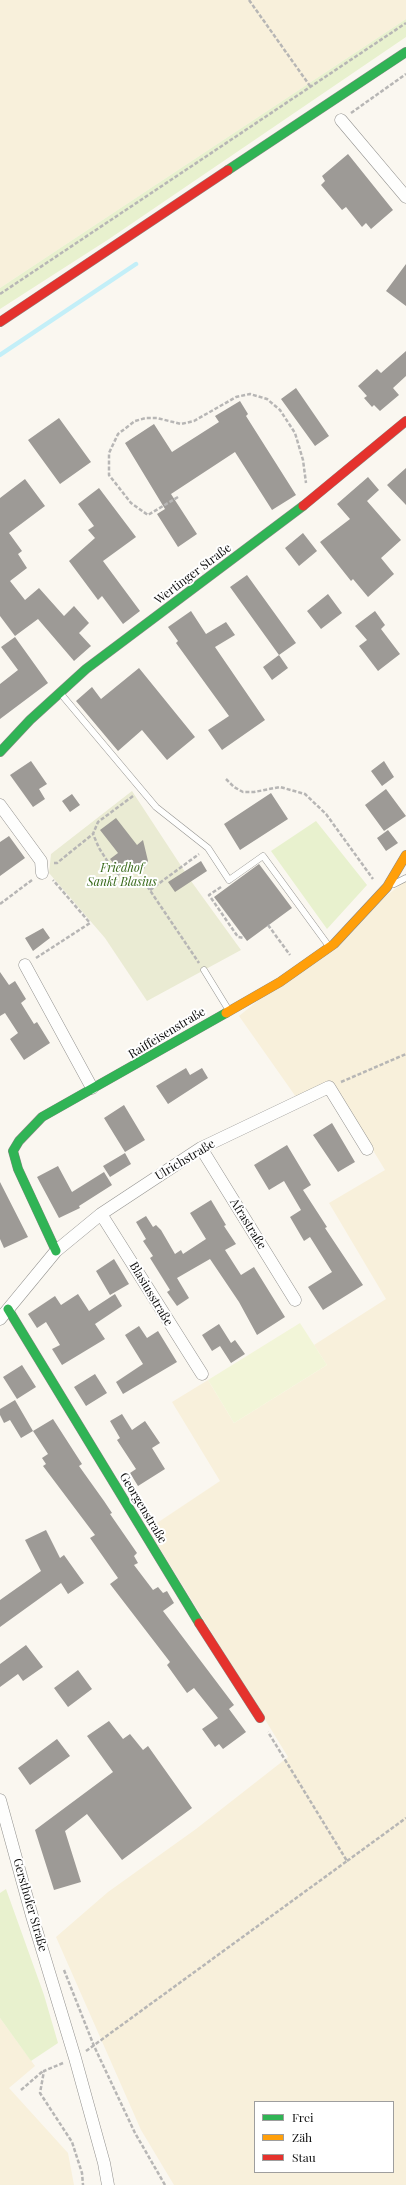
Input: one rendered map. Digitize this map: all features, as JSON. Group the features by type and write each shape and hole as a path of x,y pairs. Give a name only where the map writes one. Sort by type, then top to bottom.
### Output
{"street":[{"path":"0,322 406,52"},
{"path":"341,120 406,197"},
{"name":"Wertinger Straße","path":"0,752 30,720 86,669 314,498 406,421"},
{"path":"0,805 42,867"},
{"name":"Raiffeisenstraße","path":"56,1251 25,1188 18,1169 13,1151 19,1141 42,1117 92,1088 116,1077 229,1011 300,968 330,947 385,890 406,855"},
{"path":"26,965 92,1088"},
{"path":"330,1087 367,1149"},
{"name":"Ulrichstraße","path":"0,1318 56,1251 101,1214 201,1148 330,1087"},
{"name":"Afrastraße","path":"201,1148 295,1300"},
{"name":"Blasiusstraße","path":"101,1214 202,1374"},
{"name":"Georgenstraße","path":"8,1309 188,1606 260,1718"},
{"name":"Gersthofer Straße","path":"0,1800 75,2058 104,2164 108,2185"}],"lane":[{"path":"60,692 156,807 208,848 230,880 264,856 330,947"},
{"path":"385,890 406,878"},
{"path":"204,970 229,1011"}],"path":[{"path":"249,0 310,86"},
{"path":"0,294 406,22"},
{"path":"341,120 406,74"},
{"path":"178,497 148,515 131,503 109,474 109,453 118,434 135,421 146,418 157,418 181,424 194,421 236,397 250,394 272,402 280,410 295,433 303,460 306,488 314,498"},
{"path":"226,779 234,787 243,792 254,792 280,787 305,794 326,814 385,890"},
{"path":"0,904 42,867 57,863 93,834 98,822 142,789"},
{"path":"93,834 99,848 113,870 126,880 140,884 145,883 204,970"},
{"path":"150,890 208,848"},
{"path":"26,965 90,923 42,867"},
{"path":"230,880 209,895 238,937 244,938"},
{"path":"268,925 300,968"},
{"path":"330,1087 406,1054"},
{"path":"260,1718 347,1861"},
{"path":"94,2046 406,1818"},
{"path":"61,1963 94,2046 135,2133 165,2185"},
{"path":"21,2090 44,2071 75,2058"},
{"path":"44,2071 40,2093 72,2142 83,2185"}],"shaded area":[{"path":"0,0 406,0 406,19 0,288"},
{"path":"406,880 406,2185 174,2185 141,2130 56,1937 108,1892 196,1829 288,1757 148,1529 220,1481 172,1402 208,1380 234,1423 327,1365 314,1345 386,1299 329,1203 385,1170 332,1083 296,1097 239,1016"},
{"path":"0,2018 35,2066 9,2088 68,2153 74,2185 0,2185"}],"green space":[{"path":"406,19 406,37 109,239 0,309 0,288"},
{"name":"Friedhof Sankt Blasius","path":"132,791 191,881 241,950 147,1001 105,938 49,873 51,854"},
{"path":"316,821 367,885 327,929 271,851"},
{"path":"300,1323 327,1365 234,1423 208,1380"},
{"path":"6,1889 44,1995 58,2043 31,2061 0,2018 0,1893"}],"building":[{"path":"348,154 393,210 371,229 366,223 362,227 346,207 342,210 321,185 325,181 322,176"},
{"path":"406,264 406,306 386,291"},
{"path":"406,351 406,376 393,388 399,395 380,411 374,405 372,407 364,398 367,396 358,386 377,369 381,373"},
{"path":"296,388 329,436 315,446 281,399"},
{"path":"240,401 248,414 246,416 296,495 272,510 235,452 171,494 197,534 178,547 157,514 165,509 125,443 154,424 172,452 219,422 215,416"},
{"path":"59,418 91,462 60,484 28,440"},
{"path":"406,468 406,505 387,485"},
{"path":"368,477 379,490 367,501 401,540 381,558 394,574 368,597 353,579 351,581 320,542 350,519 337,504"},
{"path":"25,479 45,506 9,533 22,551 18,554 27,568 10,581 25,600 39,588 64,616 74,606 89,623 79,633 91,646 74,661 38,619 15,636 0,616 0,498"},
{"path":"99,488 136,537 103,561 140,611 123,624 102,596 98,600 69,561 95,538 88,530 94,526 78,504"},
{"path":"303,533 317,551 299,566 285,548"},
{"path":"247,575 296,643 279,655 230,587"},
{"path":"328,594 342,613 321,629 307,611"},
{"path":"191,611 206,634 226,622 235,635 215,647 265,720 222,750 208,730 229,716 176,643 178,641 168,627"},
{"path":"375,611 385,625 381,629 400,654 378,671 359,646 367,640 355,626"},
{"path":"15,637 48,683 0,719 0,684 18,670 1,647"},
{"path":"279,655 288,668 272,680 263,667"},
{"path":"139,668 195,737 167,760 142,730 118,751 76,701 92,687 101,699"},
{"path":"31,761 47,784 39,789 45,799 33,807 10,775"},
{"path":"384,761 394,777 382,786 371,771"},
{"path":"386,789 406,816 384,831 365,805"},
{"path":"271,793 288,819 240,850 224,824"},
{"path":"72,794 80,805 70,812 62,801"},
{"path":"116,818 137,845 143,840 148,861 144,869 137,871 127,866 120,872 110,859 118,853 100,830"},
{"path":"388,830 398,843 386,851 377,838"},
{"path":"9,836 25,858 0,876 0,842"},
{"path":"201,861 207,871 175,892 168,882"},
{"path":"259,864 292,908 247,941 214,897"},
{"path":"43,928 50,938 33,951 25,938"},
{"path":"0,972 9,985 15,981 26,999 21,1003 34,1024 37,1022 50,1043 24,1060 10,1039 18,1033 5,1013 0,1016"},
{"path":"186,1068 190,1075 202,1068 208,1078 168,1104 156,1086"},
{"path":"124,1105 145,1140 125,1152 104,1118"},
{"path":"332,1123 355,1162 338,1172 313,1135"},
{"path":"287,1145 311,1185 303,1190 327,1227 325,1228 363,1285 323,1310 308,1287 332,1272 310,1237 304,1241 290,1217 301,1210 284,1181 269,1190 254,1165"},
{"path":"125,1153 131,1164 110,1177 103,1166"},
{"path":"58,1166 72,1192 104,1172 112,1185 79,1206 80,1208 59,1218 37,1177"},
{"path":"0,1182 28,1237 4,1248 0,1239"},
{"path":"211,1200 226,1225 224,1226 236,1244 225,1250 241,1275 254,1267 285,1317 257,1335 239,1302 210,1259 177,1278 189,1298 177,1306 167,1292 170,1290 150,1258 153,1256 143,1241 146,1239 136,1222 146,1216 153,1227 156,1225 161,1230 175,1254 181,1250 183,1254 206,1239 190,1213"},
{"path":"114,1259 129,1284 110,1295 96,1271"},
{"path":"78,1294 89,1311 115,1294 122,1306 95,1324 105,1339 62,1365 52,1349 60,1345 46,1322 37,1328 28,1314 55,1296 61,1305"},
{"path":"219,1324 231,1343 235,1340 245,1354 231,1363 220,1346 212,1351 202,1335"},
{"path":"139,1326 147,1338 158,1331 177,1362 123,1394 116,1382 143,1364 125,1335"},
{"path":"22,1365 36,1387 17,1399 3,1377"},
{"path":"95,1374 107,1393 86,1406 74,1387"},
{"path":"15,1400 33,1431 21,1438 10,1420 4,1423 0,1415 0,1409"},
{"path":"122,1414 132,1430 145,1421 160,1443 152,1448 165,1469 138,1486 130,1473 136,1469 117,1440 120,1438 110,1421"},
{"path":"53,1419 82,1464 79,1466 112,1513 110,1514 137,1553 134,1556 138,1563 134,1565 153,1590 158,1587 163,1593 167,1591 174,1603 163,1611 234,1705 229,1709 246,1732 223,1749 219,1744 215,1747 202,1729 218,1718 194,1688 187,1693 167,1665 170,1662 110,1584 118,1578 90,1538 95,1535 43,1466 46,1464 42,1458 48,1454 33,1431"},
{"path":"46,1530 60,1558 64,1555 84,1583 68,1594 61,1583 0,1627 0,1600 41,1571 25,1540"},
{"path":"26,1645 43,1667 23,1681 18,1674 0,1687 0,1664"},
{"path":"78,1670 92,1689 68,1707 54,1688"},
{"path":"109,1721 123,1739 130,1734 143,1750 148,1746 192,1808 122,1860 87,1814 65,1831 81,1882 54,1890 35,1830 113,1772 87,1736"},
{"path":"57,1739 70,1756 30,1785 18,1768"}],"waterway":[{"path":"0,355 136,264"}],"traffic: fast":[{"path":"228,170 406,52"},
{"path":"0,752 30,720 86,669 303,506"},
{"path":"56,1251 18,1169 13,1151 19,1141 42,1117 226,1013"},
{"path":"8,1309 199,1623"}],"traffic: slow":[{"path":"226,1013 280,982 334,944 387,887 406,855"}],"traffic: jam":[{"path":"0,322 228,170"},
{"path":"303,506 406,421"},
{"path":"199,1623 260,1718"}]}
